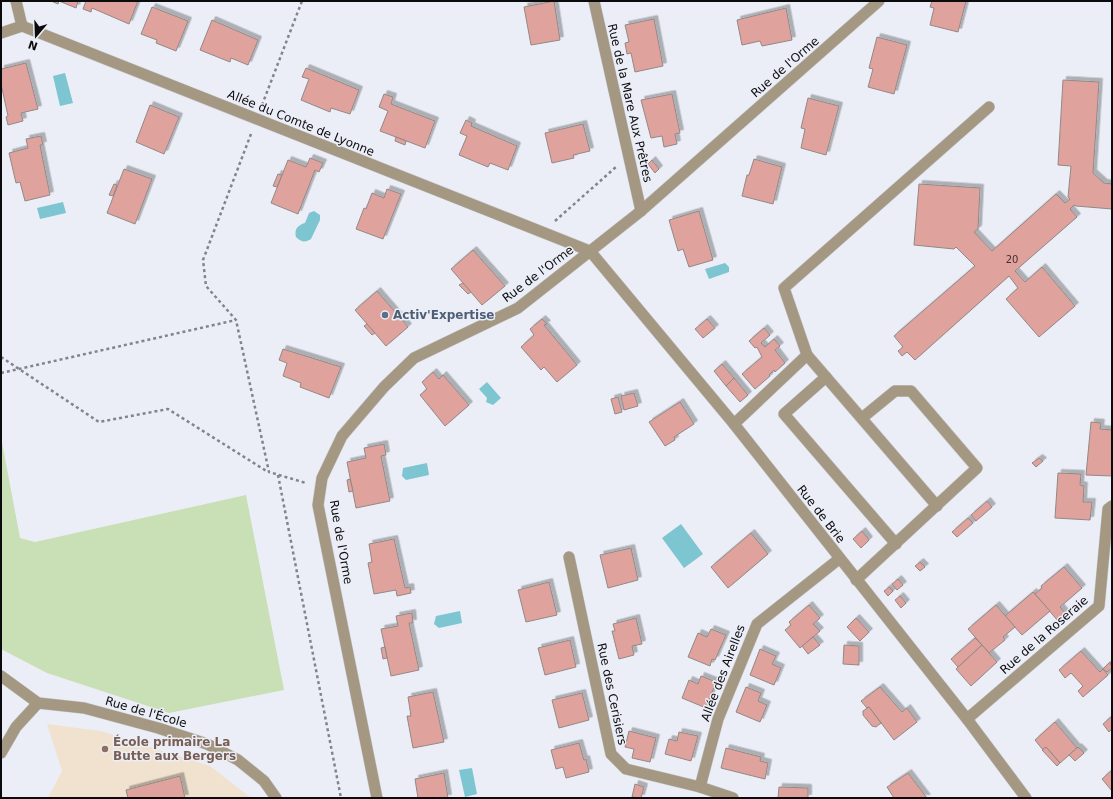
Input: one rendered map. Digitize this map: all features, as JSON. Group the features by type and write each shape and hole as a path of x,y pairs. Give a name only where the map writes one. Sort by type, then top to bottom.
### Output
{"street":[{"path":"1,33 22,26 16,1"},
{"name":"Rue de la Mare Aux Prêtres","path":"594,1 641,211"},
{"name":"Rue de l'Orme","path":"377,798 318,505 322,478 342,436 384,386 414,358 518,308 641,211 879,1"},
{"name":"Allée du Comte de Lyonne","path":"22,26 590,251"},
{"path":"938,506 807,355 784,288 989,107"},
{"name":"Rue de Brie","path":"590,251 734,424 839,559 967,719 1026,798"},
{"path":"734,424 807,355"},
{"path":"826,377 784,414 896,544"},
{"path":"856,580 938,506 977,468 911,391 895,391 862,418"},
{"name":"Rue de la Roseraie","path":"967,719 1099,606 1108,510 1112,506"},
{"name":"Rue des Cerisiers","path":"569,557 611,754 626,769 700,787 734,798"},
{"name":"Allée des Airelles","path":"700,787 718,719 757,624 839,559"},
{"name":"Rue de l'École","path":"1,676 38,703 84,708 158,728 207,744 238,760 264,781 276,798"},
{"path":"1,753 16,727 38,703"}],"path":[{"path":"269,472 236,320 206,286 203,260 302,1"},
{"path":"542,232 628,157"},
{"path":"1,373 236,320"},
{"path":"1,358 99,422 168,409 269,472 320,487"},
{"path":"278,475 341,798"}],"shaded area":[{"name":"École primaire La Butte aux Bergers","path":"47,724 101,731 210,766 251,798 48,798 62,771"}],"green space":[{"path":"1,437 20,538 35,542 246,495 284,690 169,713 47,673 1,649"}],"water":[{"path":"65,73 73,103 60,106 53,76"},
{"path":"63,202 66,213 40,219 37,208"},
{"path":"314,211 320,215 320,220 311,239 301,241 296,237 296,230 300,225 305,223 309,213"},
{"path":"725,263 729,267 729,272 709,279 705,269"},
{"path":"487,382 501,398 493,405 486,402 487,398 479,389"},
{"path":"427,463 429,475 406,480 402,476 403,468"},
{"path":"681,524 703,554 684,568 662,538"},
{"path":"460,611 462,623 439,628 434,624 436,616"},
{"path":"472,768 477,794 465,797 459,770"}],"building":[{"path":"51,1 59,1 58,4"},
{"path":"59,1 78,1 76,8"},
{"path":"86,1 138,1 129,24 92,8 91,12 83,9"},
{"path":"554,1 560,40 531,45 524,7"},
{"path":"932,1 966,1 958,32 930,25 934,8 930,7"},
{"path":"152,7 188,21 176,51 156,43 157,40 141,34"},
{"path":"786,8 792,40 762,46 760,41 742,45 737,20"},
{"path":"654,19 663,66 635,72 631,53 627,54 625,43 629,42 625,25"},
{"path":"212,20 258,40 248,65 231,58 230,62 200,50"},
{"path":"877,37 907,45 894,94 868,87 873,69 869,68"},
{"path":"26,63 38,109 21,113 23,121 8,125 6,117 8,116 1,84 1,69"},
{"path":"306,68 359,90 350,114 331,108 330,112 301,100 309,79 302,77"},
{"path":"1063,80 1099,82 1093,173 1104,183 1112,184 1112,209 1074,205 1070,209 1077,217 1015,271 1025,282 1042,267 1075,306 1039,337 1006,299 1018,288 1009,276 915,360 907,352 902,356 898,351 903,347 894,336 975,266 956,247 954,249 914,245 919,184 980,188 978,229 974,232 992,251 1056,194 1065,203 1070,199 1068,197 1071,166 1058,165"},
{"path":"384,94 393,97 391,104 435,121 425,148 380,131 388,111 379,107"},
{"path":"672,94 680,133 675,134 677,144 664,147 662,136 651,138 641,100"},
{"path":"808,98 839,106 826,155 801,148 805,129 801,128"},
{"path":"150,105 179,117 164,154 136,142"},
{"path":"466,120 472,123 471,126 517,146 508,170 490,163 488,167 459,155 467,136 460,133"},
{"path":"583,124 590,151 573,155 574,158 552,163 545,133"},
{"path":"41,136 43,145 40,145 50,195 25,201 20,182 16,183 9,153 28,148 26,139"},
{"path":"396,137 406,141 405,145 395,141"},
{"path":"310,158 323,163 319,172 315,170 298,214 271,203 288,160 306,167"},
{"path":"754,159 782,167 773,204 742,196 747,175 749,175"},
{"path":"652,160 659,169 655,173 648,164"},
{"path":"124,169 152,179 135,224 107,213"},
{"path":"278,174 282,175 277,187 273,186"},
{"path":"114,184 117,185 113,196 109,195"},
{"path":"387,189 401,194 383,239 356,229 364,208 366,209 372,193 384,198"},
{"path":"699,211 713,260 689,267 683,249 678,251 669,220"},
{"path":"473,250 505,286 482,305 451,269"},
{"path":"463,283 471,292 468,294 459,285"},
{"path":"377,291 408,327 386,346 355,310"},
{"path":"542,319 547,324 544,325 577,365 557,382 544,367 541,370 521,347 534,335 530,329"},
{"path":"707,319 715,328 703,338 695,329"},
{"path":"367,324 375,333 372,335 364,326"},
{"path":"764,328 770,335 761,343 765,347 774,339 780,346 775,350 785,363 775,372 774,370 769,375 770,376 755,389 742,374 762,357 757,347 755,348 749,341"},
{"path":"283,349 341,367 329,398 300,387 301,383 283,376 287,363 279,360"},
{"path":"722,364 734,378 726,386 714,371"},
{"path":"433,372 439,379 443,375 469,405 445,426 420,395 427,389 422,382"},
{"path":"734,378 748,395 740,402 726,386"},
{"path":"634,393 638,406 624,410 621,396"},
{"path":"618,397 622,412 615,414 611,399"},
{"path":"680,402 694,424 674,437 675,440 665,446 649,422"},
{"path":"1091,422 1101,423 1100,429 1112,430 1112,476 1086,475"},
{"path":"384,444 386,455 381,456 390,501 356,508 347,462 366,458 364,448"},
{"path":"1039,458 1043,461 1036,467 1032,463"},
{"path":"1058,473 1081,474 1080,485 1084,486 1083,502 1092,502 1090,520 1055,518"},
{"path":"350,479 353,491 349,492 347,480"},
{"path":"987,501 992,507 976,521 971,515"},
{"path":"968,518 973,523 957,537 952,532"},
{"path":"862,531 869,540 861,548 853,539"},
{"path":"751,533 768,554 728,588 711,567"},
{"path":"394,539 405,588 410,587 411,593 397,596 396,590 374,594 368,563 372,562 369,544"},
{"path":"631,548 638,580 608,588 600,555"},
{"path":"920,562 925,567 920,571 915,566"},
{"path":"1064,567 1082,588 1060,607 1066,614 1058,621 1035,594 1042,588 1041,586"},
{"path":"898,579 903,585 897,590 892,584"},
{"path":"549,582 557,615 526,622 518,590"},
{"path":"889,587 893,591 888,596 884,591"},
{"path":"1033,592 1050,611 1022,635 1005,616"},
{"path":"900,596 906,603 901,608 895,600"},
{"path":"809,605 820,618 813,624 820,631 800,648 785,630 791,625 789,622"},
{"path":"996,605 1015,627 1003,637 1005,640 989,653 968,629"},
{"path":"412,613 413,623 409,623 419,670 391,676 381,629 398,626 396,616"},
{"path":"636,618 642,644 632,646 634,655 619,659 612,631 615,631 613,624"},
{"path":"856,618 869,632 860,641 847,627"},
{"path":"711,629 726,635 715,660 712,659 710,666 688,657 698,633 707,637"},
{"path":"813,637 820,645 808,654 802,646"},
{"path":"975,638 982,645 958,667 951,659"},
{"path":"570,640 576,667 545,675 538,648"},
{"path":"844,645 859,646 859,665 843,664"},
{"path":"982,645 997,662 971,686 956,669"},
{"path":"385,647 387,658 383,659 381,648"},
{"path":"760,649 776,656 772,664 781,668 774,685 750,675"},
{"path":"1081,651 1100,672 1103,669 1108,675 1083,697 1078,691 1083,686 1071,673 1065,678 1059,670"},
{"path":"1110,662 1112,668 1107,672 1103,669"},
{"path":"701,676 716,682 706,708 682,698 689,680 698,684"},
{"path":"746,687 761,693 758,701 767,705 760,722 736,712"},
{"path":"880,687 902,712 907,708 917,722 894,740 869,707 867,708 861,701"},
{"path":"433,692 444,742 413,748 407,716 411,716 408,697"},
{"path":"582,693 589,720 559,728 552,700"},
{"path":"869,707 881,723 876,727 872,726 863,715 863,711"},
{"path":"1112,716 1112,729 1109,732 1103,724"},
{"path":"1055,722 1077,748 1060,763 1046,747 1043,750 1035,740"},
{"path":"629,731 656,738 650,762 632,758 634,749 625,747"},
{"path":"679,732 698,736 691,761 665,754 669,739 677,741"},
{"path":"579,743 584,760 586,759 589,772 566,778 563,767 556,769 551,750"},
{"path":"1046,747 1060,763 1057,766 1042,750"},
{"path":"1078,747 1084,753 1075,761 1069,755"},
{"path":"726,748 761,757 760,761 768,763 765,779 721,768"},
{"path":"1112,770 1112,791 1102,779"},
{"path":"444,773 448,798 418,798 415,779"},
{"path":"908,773 927,798 894,798 887,787"},
{"path":"180,776 185,798 128,798 126,790"},
{"path":"635,784 644,787 641,798 632,797"},
{"path":"779,787 808,788 808,798 778,798"}],"place":[{"name":"Activ'Expertise","path":"385,315"},
{"name":"École primaire La Butte aux Bergers","path":"105,749"}]}
